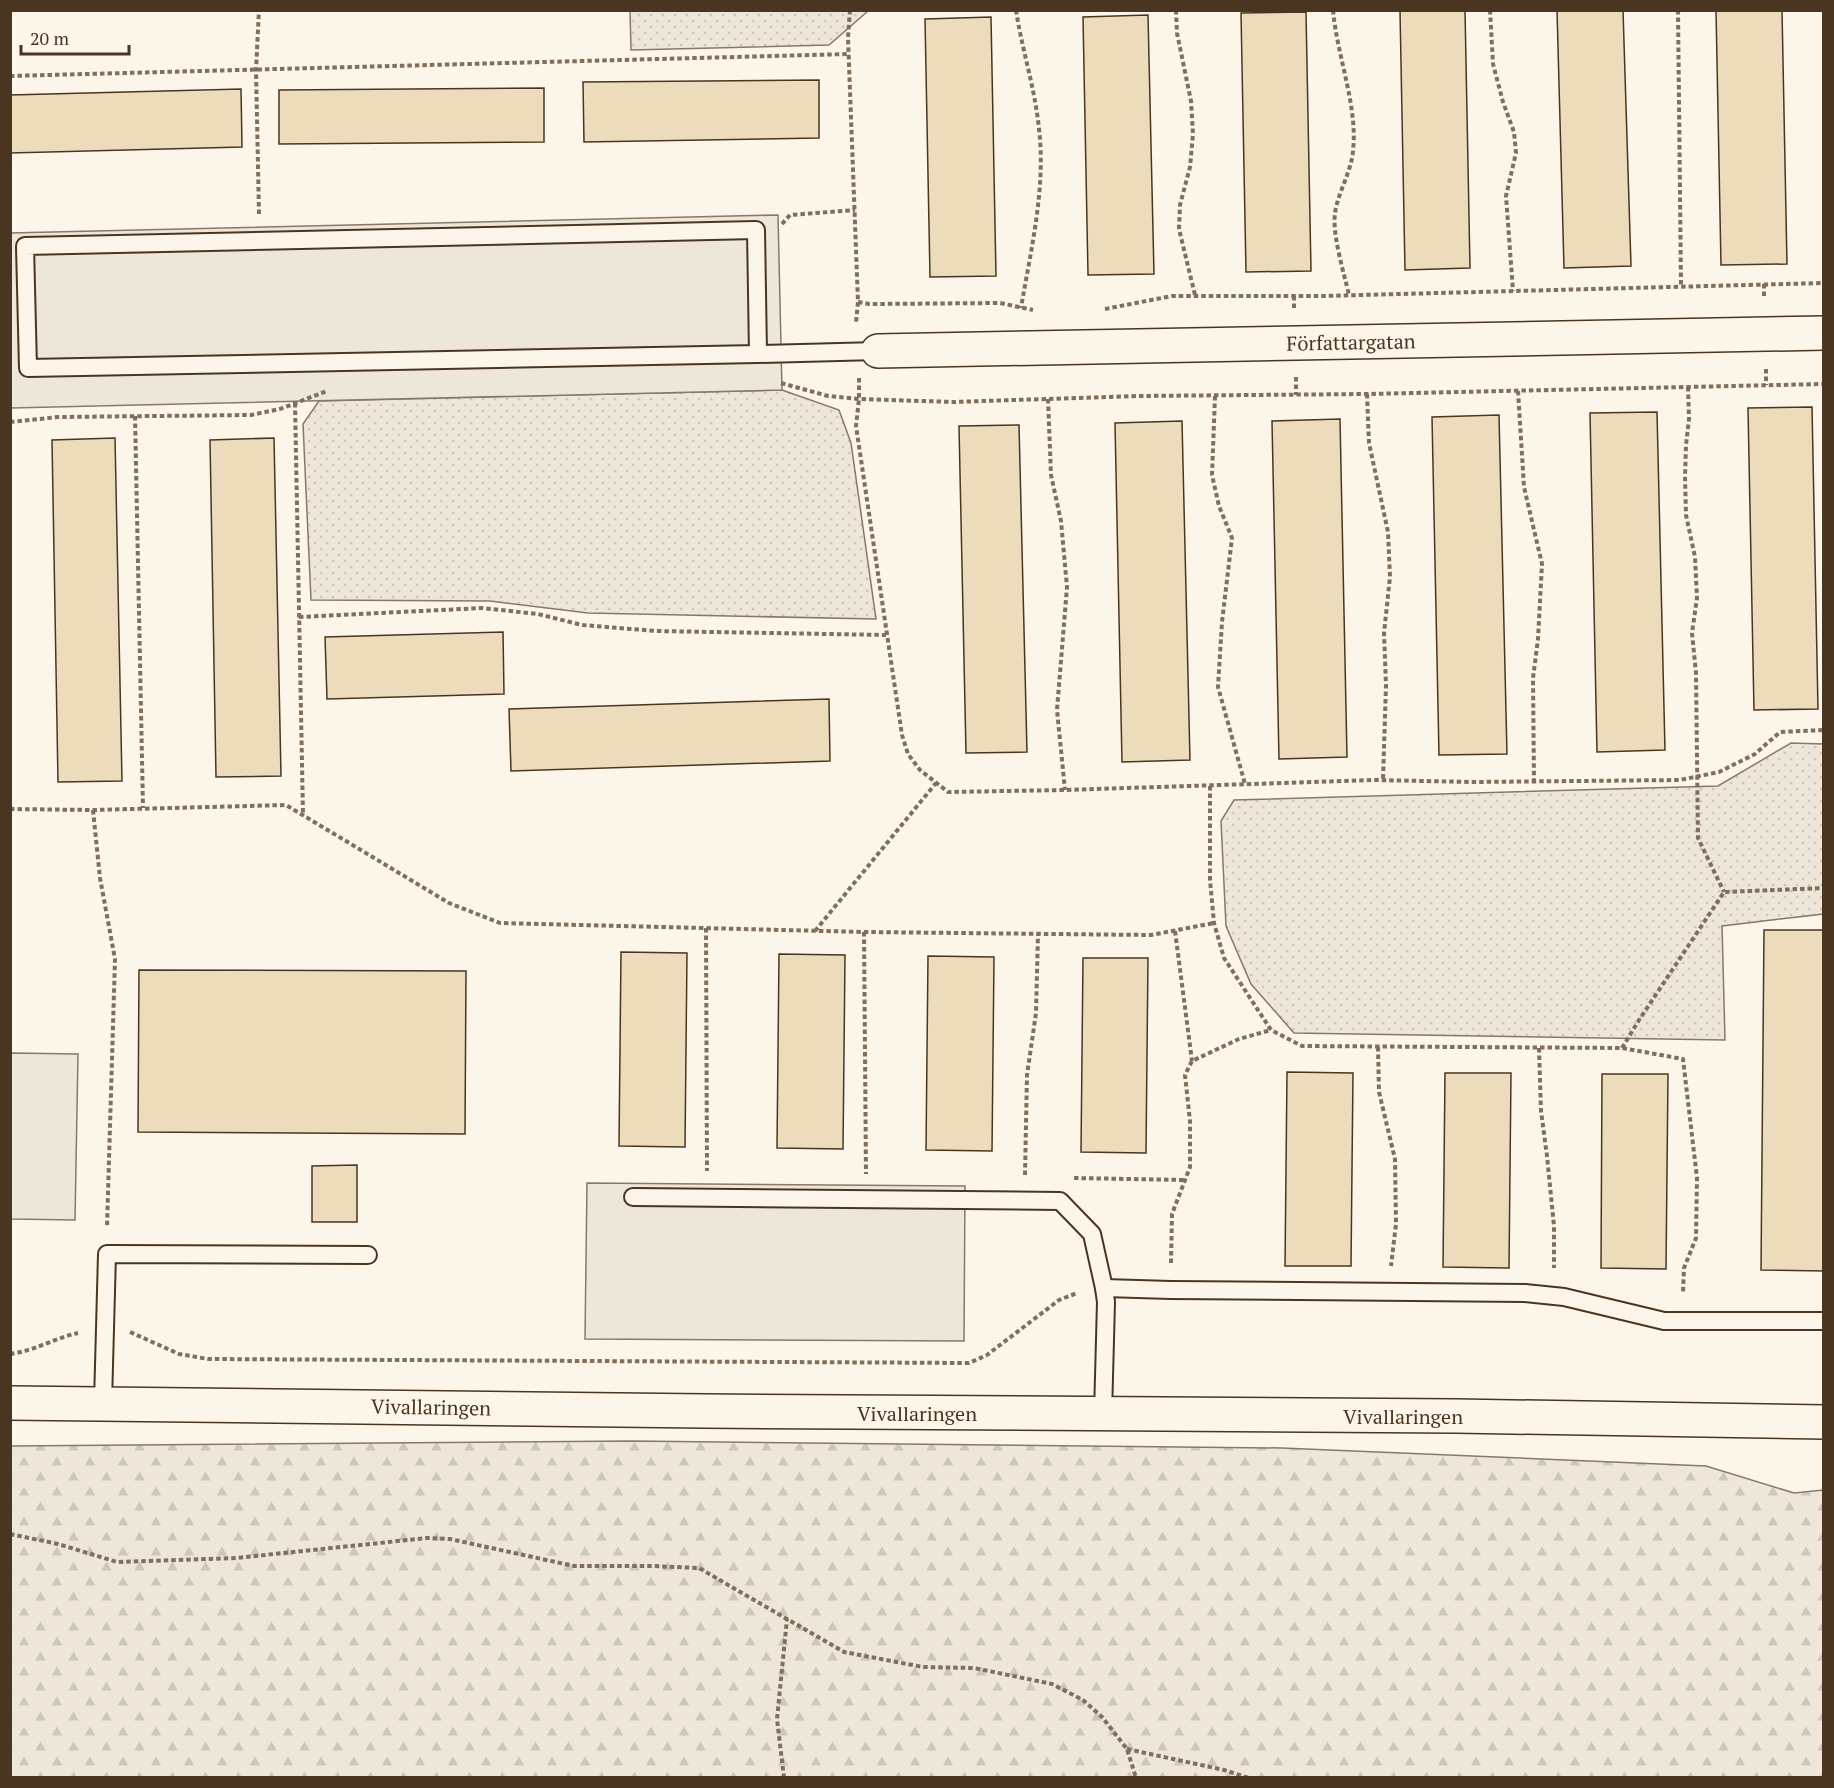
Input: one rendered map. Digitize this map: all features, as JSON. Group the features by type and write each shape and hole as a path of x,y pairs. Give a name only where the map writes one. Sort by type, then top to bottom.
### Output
{"street":[{"name":"Författargatan","path":"866,351 1824,333"},
{"name":"Vivallaringen","path":"10,1403 1444,1416 1824,1422"}],"lane":[{"path":"758,354 756,230 18,246 28,368 758,354 866,351"},
{"path":"633,1197 1060,1200 1092,1234 1104,1288 1106,1302 1103,1414"},
{"path":"103,1403 107,1254 368,1255"},
{"path":"1104,1288 1525,1293 1554,1295 1664,1321 1824,1321"}],"path":[{"path":"259,10 256,70 260,241"},
{"path":"850,10 849,54 858,302 866,351 859,374 856,426 902,735 908,754 920,770 948,792 1383,780 1534,782 1680,780 1719,772 1755,754 1780,732 1824,730"},
{"path":"1016,10 1035,95 1040,131 1040,184 1035,230 1021,308"},
{"path":"1176,10 1177,33 1191,100 1193,134 1190,167 1180,205 1179,229 1195,295"},
{"path":"1334,10 1335,34 1352,116 1353,152 1335,213 1336,233 1349,295"},
{"path":"1490,10 1493,64 1514,132 1516,153 1506,196 1514,291"},
{"path":"1677,10 1681,286"},
{"path":"10,76 849,54"},
{"path":"756,230 781,226 790,215 855,210"},
{"path":"1096,311 1172,296 1195,295 1349,295 1824,283"},
{"path":"858,302 869,304 1000,303 1044,313"},
{"path":"772,383 783,383 828,396 954,402 1824,384"},
{"path":"1688,387 1689,419 1685,486 1686,515 1695,556 1697,598 1692,633 1696,673 1698,838 1724,892"},
{"path":"10,422 58,417 251,414 280,409 331,390"},
{"path":"1518,391 1524,487 1542,564 1538,639 1533,678 1534,782"},
{"path":"1367,394 1369,443 1388,532 1390,577 1384,633 1386,685 1383,780"},
{"path":"1215,396 1212,476 1219,506 1232,538 1222,622 1218,687 1245,784"},
{"path":"1048,399 1051,475 1062,521 1066,587 1057,710 1065,790"},
{"path":"295,403 303,815"},
{"path":"135,416 143,808"},
{"path":"299,616 482,608 538,614 582,625 656,631 886,635"},
{"path":"814,931 936,783"},
{"path":"1210,786 1210,880 1214,923 1224,958 1271,1030 1302,1046 1622,1048 1683,1059 1697,1178 1696,1238 1684,1268 1682,1321"},
{"path":"10,809 93,810 286,805 449,903 500,923 864,932 1151,935 1214,923"},
{"path":"93,810 100,878 115,959 107,1254"},
{"path":"1724,892 1824,888"},
{"path":"1622,1048 1724,892"},
{"path":"706,928 707,1197"},
{"path":"1171,1290 1172,1214 1190,1167 1190,1121 1185,1075 1192,1061 1175,931"},
{"path":"864,932 866,1199"},
{"path":"1025,1200 1027,1075 1036,1013 1038,934"},
{"path":"1192,1061 1239,1039 1271,1030"},
{"path":"1378,1047 1379,1092 1395,1159 1396,1224 1388,1292"},
{"path":"1539,1048 1541,1111 1554,1226 1554,1295"},
{"path":"1071,1178 1185,1180"},
{"path":"128,1331 179,1354 208,1359 969,1363 987,1355 1059,1300 1071,1294 1104,1288"},
{"path":"10,1354 36,1348 65,1336 82,1332"},
{"path":"10,1534 58,1544 117,1562 236,1558 427,1538 450,1539 574,1566 699,1568 844,1652 923,1666 974,1668 1052,1684 1083,1700 1102,1717 1127,1749 1136,1778"},
{"path":"784,1778 777,1719 786,1619"},
{"path":"1127,1749 1224,1770 1249,1778"}],"green space":[{"path":"630,10 868,11 829,45 631,50"},
{"path":"782,390 839,410 851,443 876,619 588,613 490,601 311,600 303,424 319,401"},
{"path":"1791,743 1823,744 1823,914 1722,926 1725,1040 1294,1033 1251,984 1226,926 1221,821 1234,800 1718,786"},
{"path":"631,1441 1282,1448 1706,1466 1794,1493 1823,1490 1823,1777 11,1777 11,1446"}],"shaded area":[{"path":"778,215 782,390 11,408 10,233"},
{"path":"11,1053 78,1054 75,1220 11,1219"},
{"path":"587,1183 965,1186 964,1341 585,1339"}],"building":[{"path":"1465,10 1470,268 1405,270 1400,11"},
{"path":"1557,10 1623,10 1631,266 1564,268"},
{"path":"1716,10 1782,10 1787,264 1721,265"},
{"path":"1306,12 1311,271 1246,272 1241,13"},
{"path":"1148,15 1154,274 1088,275 1083,17"},
{"path":"991,17 996,276 930,277 925,19"},
{"path":"819,80 819,138 584,142 583,82"},
{"path":"544,88 544,142 279,144 279,90"},
{"path":"241,89 242,147 10,153 10,95"},
{"path":"1812,407 1818,709 1754,710 1748,408"},
{"path":"1657,412 1665,750 1597,752 1590,413"},
{"path":"1499,415 1507,754 1439,755 1432,417"},
{"path":"1340,419 1347,757 1279,759 1272,421"},
{"path":"1182,421 1190,760 1122,762 1115,423"},
{"path":"1019,425 1027,752 966,753 959,426"},
{"path":"115,438 122,781 58,782 52,440"},
{"path":"274,438 281,776 216,777 210,440"},
{"path":"503,632 504,694 327,699 325,637"},
{"path":"829,699 830,761 511,771 509,709"},
{"path":"1764,930 1824,930 1824,1271 1761,1270"},
{"path":"621,952 687,953 685,1147 619,1146"},
{"path":"779,954 845,955 843,1149 777,1148"},
{"path":"928,956 994,957 992,1151 926,1150"},
{"path":"1083,958 1148,958 1146,1153 1081,1152"},
{"path":"139,970 466,971 465,1134 138,1132"},
{"path":"1287,1072 1353,1073 1351,1266 1285,1266"},
{"path":"1445,1073 1511,1073 1509,1268 1443,1267"},
{"path":"1602,1074 1668,1074 1666,1269 1601,1268"},
{"path":"357,1165 357,1222 312,1222 312,1166"}]}
